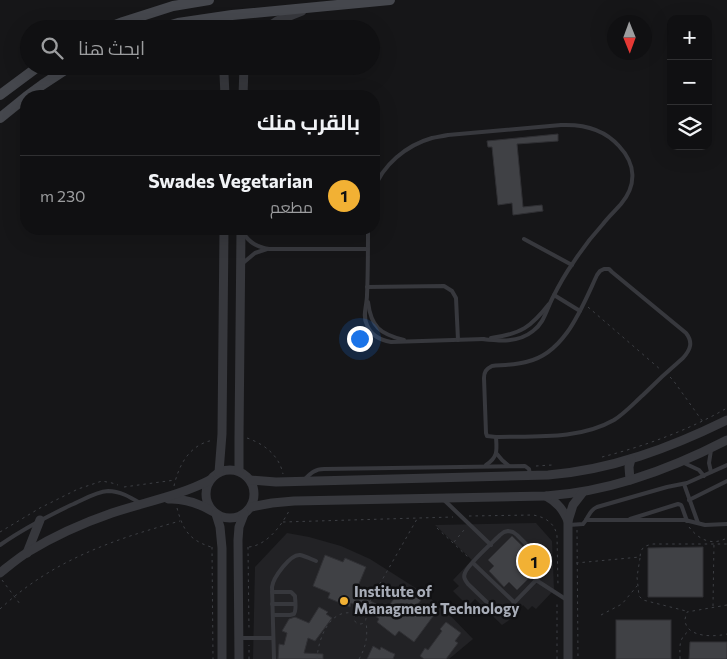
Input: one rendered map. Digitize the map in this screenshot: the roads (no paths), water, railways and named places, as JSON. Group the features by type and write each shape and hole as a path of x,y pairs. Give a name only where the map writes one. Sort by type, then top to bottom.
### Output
{"main road":[{"path":"128,20 173,6 209,0"},
{"path":"194,20 390,0"},
{"path":"0,95 26,75"},
{"path":"36,90 57,75"},
{"path":"0,118 20,102"}],"street":[{"path":"279,20 311,7"},
{"path":"224,75 224,90"},
{"path":"243,90 244,75"},
{"path":"219,472 222,434 224,235"},
{"path":"239,471 241,235"},
{"path":"250,480 304,482 529,471 576,472 631,459 683,440 727,420"},
{"path":"174,497 194,502 223,517 230,518 272,503 294,501 546,496 583,492 630,480 682,462 727,440"},
{"path":"630,480 628,467 631,459"},
{"path":"0,572 27,553 82,525 112,513 174,497 210,480 219,472 226,470 239,471 250,480 254,486 255,494 254,501 239,527 239,659"},
{"path":"210,480 206,496 220,527 222,548 222,659"},
{"path":"568,659 568,523 573,505 583,492"},
{"path":"546,496 564,512 568,523"},
{"path":"27,553 40,520"}],"lane":[{"path":"173,6 185,0"},
{"path":"368,235 367,297 364,316 370,331 375,336 383,341 391,342 482,339 507,336 526,328 536,320 550,302 572,264 587,243 629,193 632,179 631,165 625,152 615,142 603,133 575,124 432,138 404,152 392,162 380,178"},
{"path":"245,235 254,245 269,249 368,249"},
{"path":"524,239 572,264"},
{"path":"240,267 255,253 269,249"},
{"path":"608,269 690,338 690,350 683,358 615,419 585,431 566,434 496,437 486,435 484,373 487,368 537,359 562,340 580,311 600,271 608,269"},
{"path":"367,287 444,286 452,290 456,298 458,340"},
{"path":"554,295 580,311"},
{"path":"367,297 370,316 378,329 391,337 406,341"},
{"path":"482,339 509,341 526,336 540,325 545,318 550,302"},
{"path":"496,437 497,454 509,466"},
{"path":"711,448 709,463 711,472"},
{"path":"485,466 497,454"},
{"path":"682,462 699,470 704,476"},
{"path":"568,523 580,526 586,520 590,511 597,507 684,484 727,465"},
{"path":"304,482 312,472 320,469 525,466 529,471"},
{"path":"689,500 727,482"},
{"path":"684,484 698,523"},
{"path":"0,545 40,520 101,492 126,494 142,504"},
{"path":"441,498 491,544"},
{"path":"626,520 678,504 681,505 686,520"},
{"path":"586,520 686,520 706,524 727,524"},
{"path":"504,532 513,532 546,566 536,580 505,611 501,612 497,612 465,581 464,577 465,572 491,544 504,532"},
{"path":"274,659 273,582 293,557 300,555 316,561"},
{"path":"473,563 514,602"},
{"path":"536,580 567,600"},
{"path":"272,592 291,592 295,596 295,612 292,615 273,615"},
{"path":"272,604 295,604"},
{"path":"238,638 273,638"}],"place":[{"name":"Swades Vegetarian","path":"534,561"},
{"name":"Institute of Managment Technology","path":"344,601"}]}
